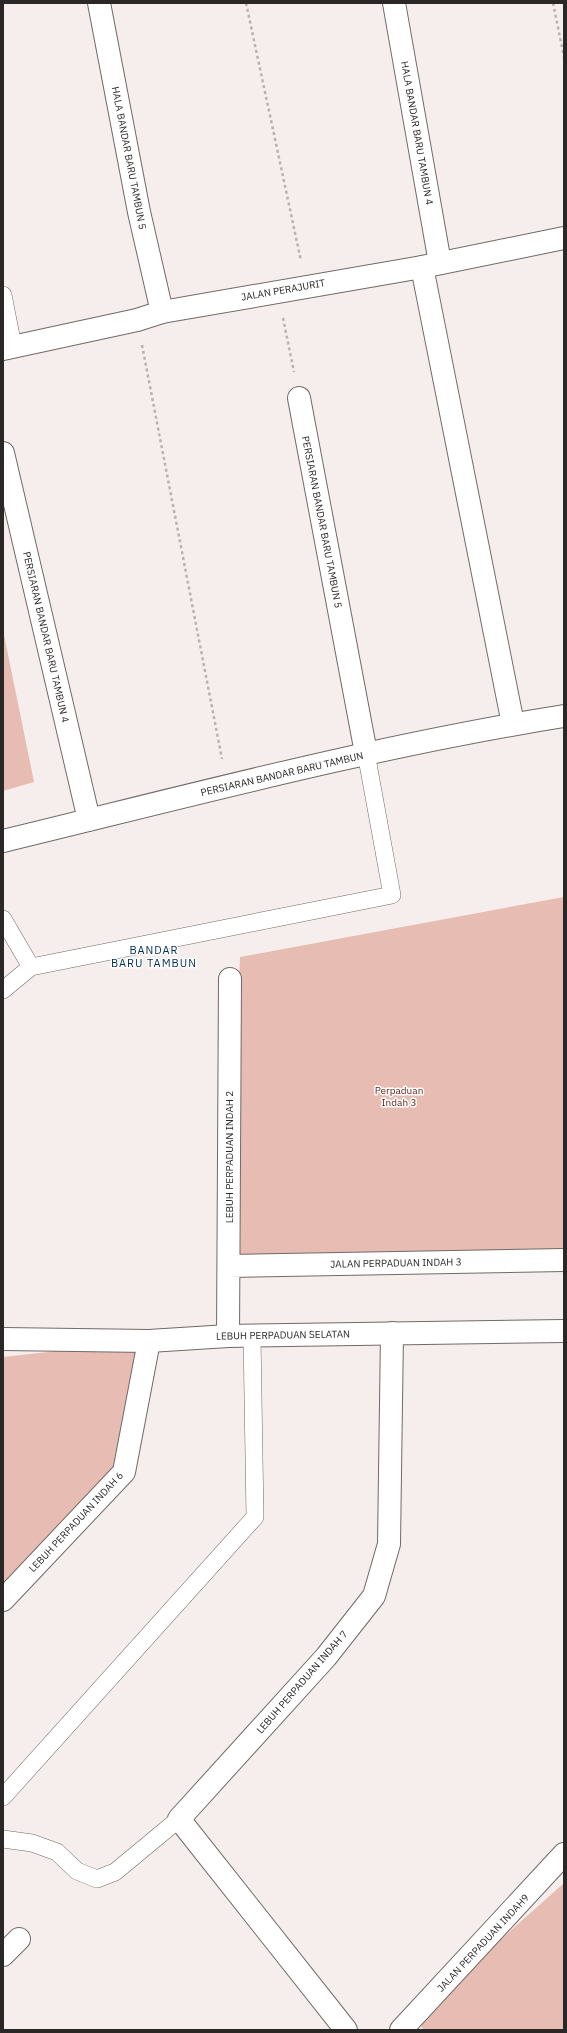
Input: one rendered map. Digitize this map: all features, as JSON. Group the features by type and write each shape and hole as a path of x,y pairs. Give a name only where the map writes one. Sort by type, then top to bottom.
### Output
{"street":[{"name":"HALA BANDAR BARU TAMBUN 5","path":"99,3 139,212 162,312"},
{"name":"HALA BANDAR BARU TAMBUN 4","path":"394,3 431,265 513,724"},
{"name":"JALAN PERAJURIT","path":"8,348 137,320 162,312 431,265 564,238"},
{"name":"PERSIARAN BANDAR BARU TAMBUN 5","path":"299,398 366,753"},
{"name":"PERSIARAN BANDAR BARU TAMBUN 4","path":"3,453 88,820"},
{"name":"PERSIARAN BANDAR BARU TAMBUN","path":"3,841 366,753 513,724 564,716"},
{"name":"LEBUH PERPADUAN INDAH 2","path":"228,1336 230,979"},
{"name":"JALAN PERPADUAN INDAH 3","path":"228,1266 564,1260"},
{"name":"LEBUH PERPADUAN SELATAN","path":"3,1339 149,1341 228,1336 564,1331"},
{"name":"LEBUH PERPADUAN INDAH 7","path":"179,1819 326,1658 374,1596 389,1544 392,1333"},
{"name":"LEBUH PERPADUAN INDAH 6","path":"3,1600 124,1472 149,1341"},
{"path":"179,1819 346,2030"},
{"name":"JALAN PERPADUAN INDAH9","path":"401,2030 564,1854"},
{"path":"3,1954 19,1939"}],"lane":[{"path":"3,295 8,348"},
{"path":"3,990 31,967 392,895 366,753"},
{"path":"3,919 31,967"},
{"path":"3,1797 254,1517 252,1336"},
{"path":"3,1839 32,1843 57,1852 77,1871 97,1879 115,1872 179,1819"}],"path":[{"path":"246,3 306,286"},
{"path":"553,3 564,57"},
{"path":"278,291 299,398"},
{"path":"137,320 227,787"}],"green space":[{"path":"3,630 34,782 3,791"},
{"name":"Perpaduan Indah 3","path":"564,897 564,1260 229,1266 240,957"},
{"path":"149,1341 124,1472 3,1600 3,1357"},
{"path":"564,1883 564,2030 424,2030 414,2017"}],"district":[{"name":"BANDAR BARU TAMBUN","path":"154,956"}]}
